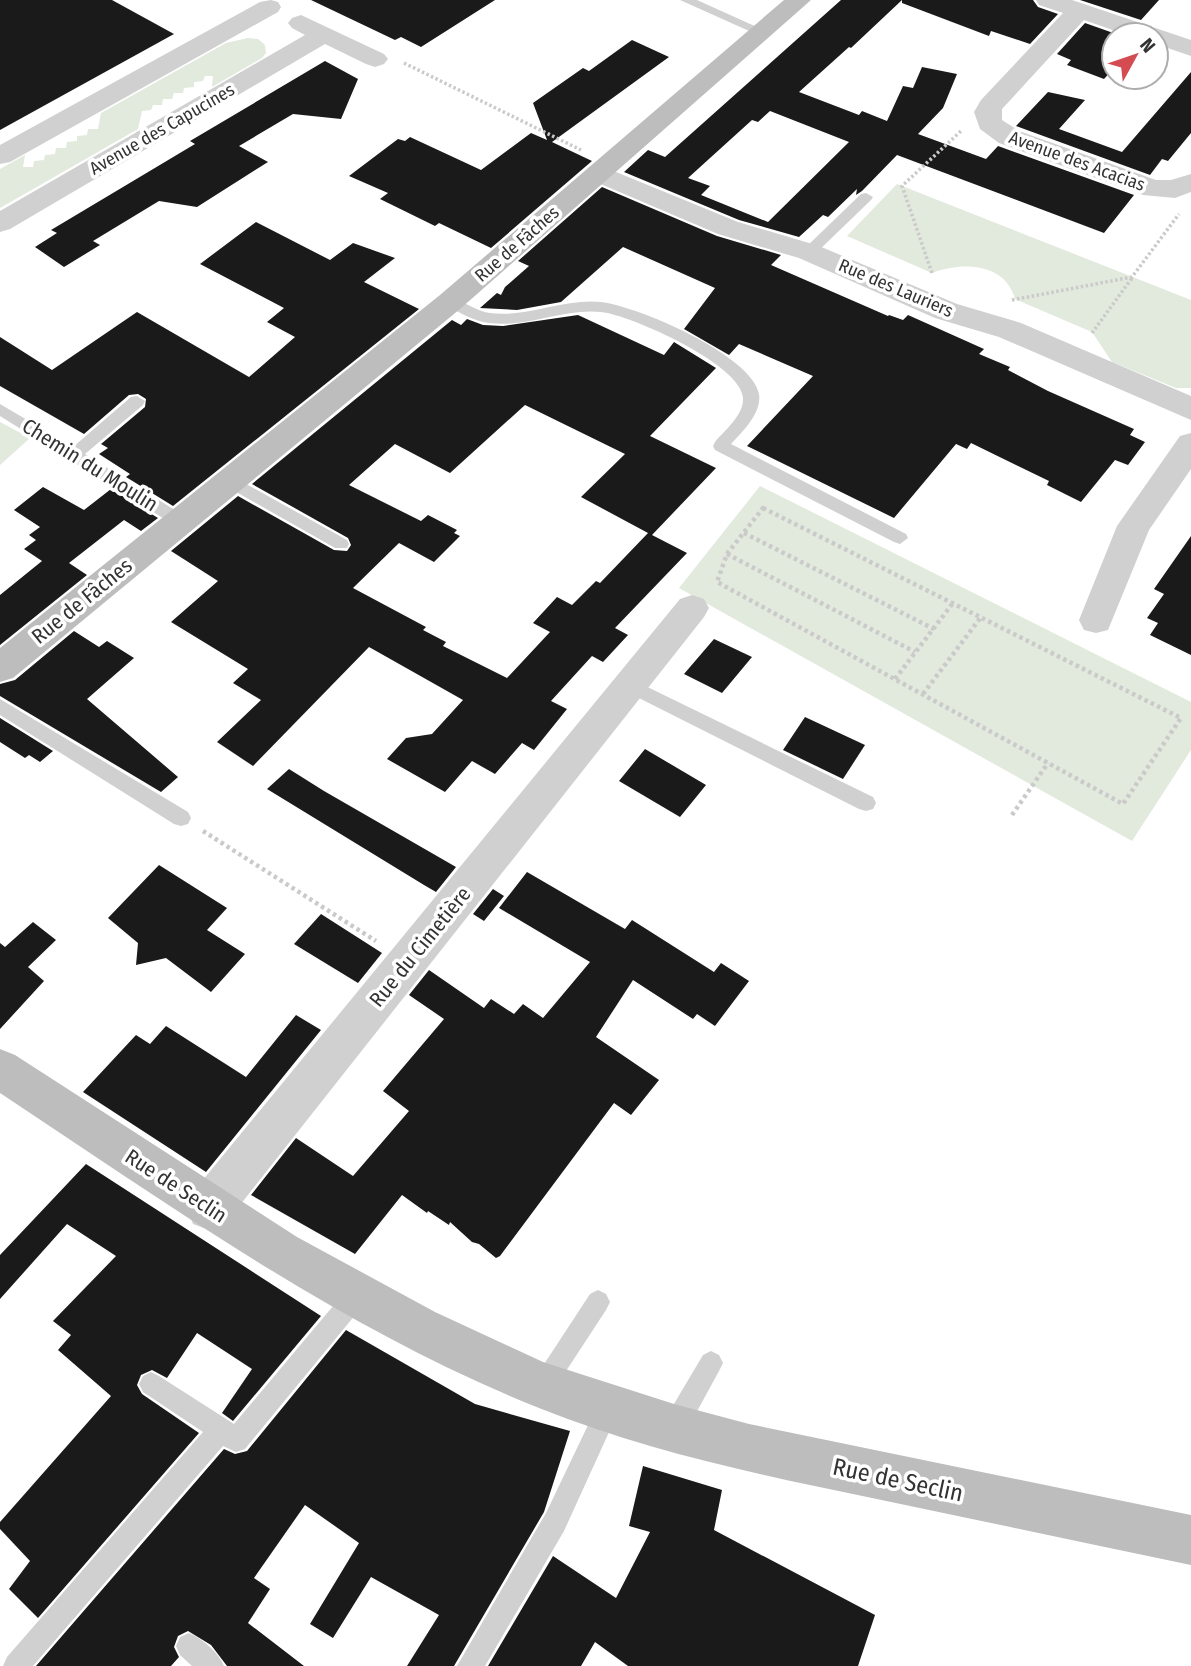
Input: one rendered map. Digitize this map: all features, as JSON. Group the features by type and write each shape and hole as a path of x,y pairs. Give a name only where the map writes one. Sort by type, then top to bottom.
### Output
{"street":[{"name":"Rue de Fâches","path":"0,668 450,302 799,0"},
{"path":"0,156 262,4 375,59"},
{"name":"Avenue des Acacias","path":"1114,21 1068,4 990,106 986,118 1009,137 1133,183 1153,189 1183,185"},
{"name":"Avenue des Capucines","path":"0,223 325,34"},
{"name":"Avenue des Acacias","path":"1170,41 1191,48"},
{"name":"Rue des Lauriers","path":"605,169 728,228 809,252 946,311 1010,330 1191,409"},
{"path":"1096,620 1134,526 1191,444"},
{"name":"Rue du Cimetière","path":"209,1208 692,608"},
{"name":"Rue de Seclin","path":"0,1069 281,1253 418,1329 543,1386 674,1428 749,1448 1188,1534"}],"lane":[{"path":"686,0 762,32"},
{"path":"809,252 866,197"},
{"path":"450,302 476,314 502,318 565,308 611,309 635,317 715,356 748,385 752,399 749,410 721,446 900,538"},
{"path":"75,454 137,401"},
{"name":"Chemin du Moulin","path":"0,409 180,522"},
{"path":"230,481 341,544"},
{"path":"631,686 866,803"},
{"path":"0,706 181,818"},
{"path":"151,1384 236,1440 357,1295"},
{"path":"543,1386 598,1302"},
{"path":"674,1428 711,1363"},
{"path":"470,1666 555,1522 608,1408"},
{"path":"16,1666 220,1430"},
{"path":"189,1646 211,1666"}],"path":[{"path":"375,59 404,63 605,169"},
{"path":"989,123 956,132 902,186 946,311 1132,277"},
{"path":"1073,358 1179,217 1183,185"},
{"path":"763,508 1181,718 1123,804 717,582 727,554 763,508"},
{"path":"744,533 934,629"},
{"path":"727,554 915,652"},
{"path":"895,679 953,603"},
{"path":"923,694 981,617"},
{"path":"1013,815 1048,763"},
{"path":"181,818 408,961"}],"shaded area":[{"path":"248,38 258,39 265,45 266,53 262,58 212,87 213,76 205,76 203,81 194,82 194,87 184,88 183,93 174,93 172,99 163,99 162,105 153,105 151,110 142,111 138,129 0,208 0,169 25,155 23,167 33,167 34,161 44,160 45,155 55,154 56,148 66,148 67,142 77,141 77,136 87,135 88,129 98,129 101,113 226,43"},
{"path":"897,184 1191,300 1191,388 1176,388 1112,362 1092,332 1015,299 1010,287 992,272 981,268 956,267 932,273 847,236"},
{"path":"0,422 30,438 0,465"},
{"path":"760,486 1191,702 1191,750 1132,841 679,588"}],"building":[{"path":"0,0 112,0 174,34 0,130"},
{"path":"311,0 495,0 421,47 401,37 395,40"},
{"path":"841,0 902,0 799,92 859,115 862,111 887,121 903,86 913,88 922,67 957,74 943,108 918,134 986,159 998,146 1134,195 1104,233 897,155 862,191 856,195 857,189 828,217 823,215 799,237 739,220 624,172 648,150 665,157","holes":["770,111 849,142 768,222 701,195 710,186 688,178 752,120 758,122"]},
{"path":"902,0 1033,0 1038,7 1058,14 1030,44 991,31 989,36 902,3"},
{"path":"1080,0 1159,0 1141,20"},
{"path":"1085,23 1100,28 1100,77 1067,65 1071,60 1057,54"},
{"path":"632,40 669,57 552,142 592,161 491,248 439,223 435,226 380,199 388,193 349,176 398,139 405,141 410,137 481,170 531,133 547,140 533,103 583,68 589,71"},
{"path":"325,61 358,79 341,119 293,114 239,146 268,162 197,207 159,201 93,241 100,245 64,267 35,247 57,233 51,230 195,144 190,141"},
{"path":"1191,72 1191,133 1168,161 1162,159 1150,175 1016,126 1048,92 1085,100 1059,129 1122,152"},
{"path":"602,187 717,236 781,255 771,265 888,316 903,320 908,315 984,349 979,354 1010,367 1008,370 1048,391 1134,429 1130,435 1145,442 1128,465 1115,460 1081,502 1047,485 1049,481 971,443 967,449 956,444 894,518 747,446 813,376 739,344 729,355 684,329 715,288 623,247 561,302 517,310 480,308 497,293 501,295 505,287 529,266 518,261"},
{"path":"256,222 330,260 353,243 395,258 364,282 419,309 173,506 126,477 130,474 99,454 108,448 101,444 145,407 146,399 138,394 129,395 84,434 0,386 0,337 52,370 137,312 249,377 295,337 267,322 284,308 200,264"},
{"path":"578,315 664,355 674,342 716,368 650,436 716,468 652,535 687,553 615,628 628,635 603,662 592,656 551,701 567,709 534,750 522,743 495,774 472,761 445,792 387,759 406,738 432,734 463,700 369,647 253,766 217,742 261,700 233,683 248,669 171,622 218,581 171,551 238,496 334,550 347,551 351,545 348,538 252,484 452,320 461,325 467,319 483,325 503,326","holes":["525,405 625,454 581,497 648,533 600,583 596,581 572,605 557,597 533,623 550,632 507,678 443,646 446,642 423,630 426,627 353,588 399,543 434,562 460,536 454,533 457,530 428,515 421,521 349,485 395,444 450,473"]},
{"path":"43,487 84,510 111,489 158,518 141,531 124,520 69,563 87,575 0,645 0,595 42,561 24,549 36,540 29,535 40,527 14,510"},
{"path":"1191,536 1191,655 1150,635 1158,623 1147,618 1164,594 1154,589"},
{"path":"74,631 99,647 107,641 134,658 87,699 178,777 161,792 0,696 0,684 15,680"},
{"path":"714,639 752,657 722,693 684,674"},
{"path":"805,717 865,745 843,779 783,750"},
{"path":"0,718 53,751 40,762 29,755 25,758 0,742"},
{"path":"645,749 706,785 680,817 619,781"},
{"path":"289,769 456,867 436,892 424,885 267,789"},
{"path":"159,865 227,908 207,930 245,954 211,992 166,958 136,965 138,943 108,918"},
{"path":"527,872 625,929 632,920 714,972 721,963 749,981 715,1026 697,1014 693,1019 633,980 596,1037 659,1080 631,1115 614,1103 496,1258 479,1244 472,1242 450,1222 449,1225 428,1211 427,1213 402,1195 355,1254 251,1195 296,1138 353,1176 409,1111 383,1091 444,1019 409,995 429,970 484,1008 491,999 514,1014 523,1004 543,1018 590,962 499,908"},
{"path":"493,889 504,896 484,921 473,914"},
{"path":"321,914 382,953 358,983 294,944"},
{"path":"33,922 56,940 28,967 44,981 0,1029 0,943 5,947"},
{"path":"296,1015 321,1030 206,1172 83,1092 136,1035 150,1044 166,1026 246,1077"},
{"path":"86,1164 321,1316 233,1421 222,1413 252,1369 197,1333 167,1378 152,1370 141,1375 137,1385 142,1394 199,1433 38,1618 9,1589 30,1561 0,1529 0,1522 111,1396 58,1350 71,1335 53,1321 116,1256 67,1224 0,1299 0,1255"},
{"path":"346,1330 475,1404 570,1431 544,1512 454,1666 407,1666 439,1615 371,1577 333,1638 310,1624 359,1543 305,1505 254,1578 270,1589 248,1623 304,1666 227,1666 211,1645 188,1631 178,1636 174,1647 179,1657 171,1666 36,1666 224,1449 235,1454 247,1451"},
{"path":"643,1466 722,1490 714,1530 875,1615 858,1666 628,1666 595,1642 581,1666 488,1666 553,1556 616,1598 650,1532 629,1526"}]}
